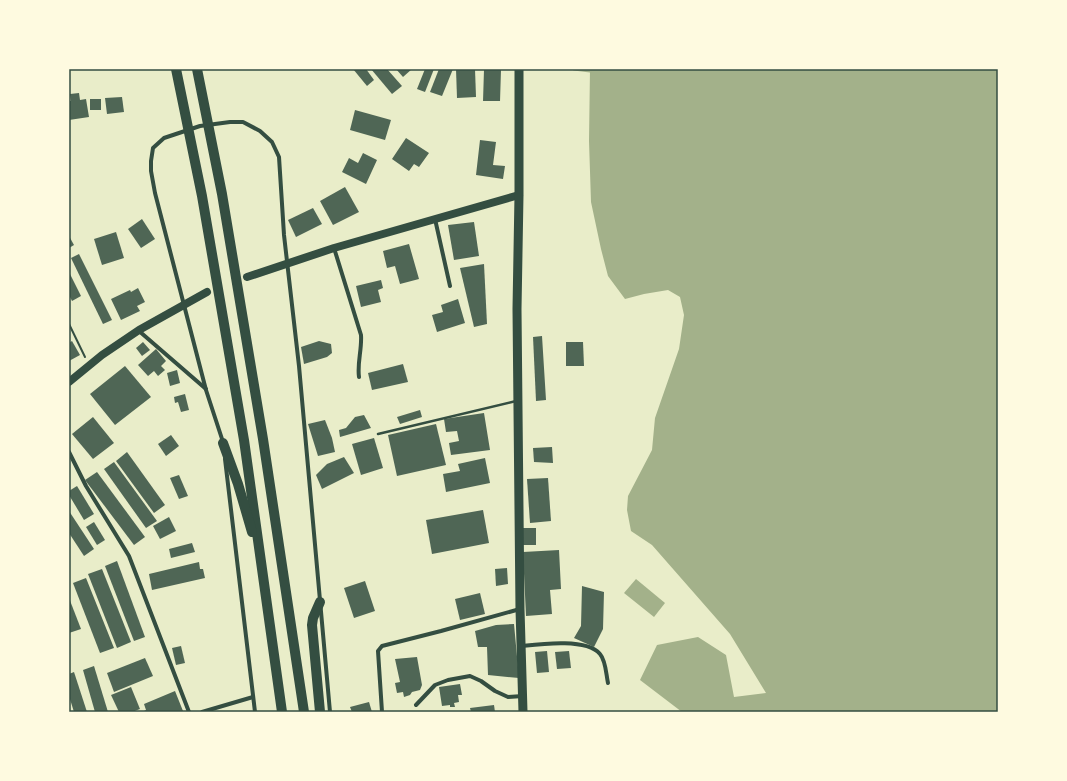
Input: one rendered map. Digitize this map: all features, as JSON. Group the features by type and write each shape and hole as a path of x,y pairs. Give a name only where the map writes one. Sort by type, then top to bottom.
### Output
{"highway":[{"path":"176,69 202,196 244,440 282,712"},
{"path":"197,69 222,194 263,439 304,712"},
{"path":"519,69 517,309 520,608 524,712"},
{"path":"223,443 238,484 262,566"},
{"path":"320,602 313,618 312,625 320,712"}],"main road":[{"path":"247,277 334,248 519,195"},
{"path":"69,382 139,330 206,292"}],"street":[{"path":"255,712 252,697 223,443 206,390 155,193 150,161 153,148 164,138 200,126 230,122 243,122 260,130 272,142 279,157 286,264 299,366 330,712"},
{"path":"434,219 450,286"},
{"path":"334,248 361,335 362,345 358,369 359,377"},
{"path":"139,330 206,390"},
{"path":"69,452 86,486 130,556 189,712"},
{"path":"382,712 378,651 382,646 520,608"},
{"path":"521,646 561,644 593,648 599,652 603,659 608,683"},
{"path":"416,705 435,685 448,680 470,676 508,697 523,696"},
{"path":"202,712 252,697"}],"lane":[{"path":"378,434 518,400"}],"path":[{"path":"69,324 83,354 90,365"}],"shaded area":[{"path":"590,69 998,69 998,712 682,712 640,680 657,645 698,637 726,655 734,697 766,693 730,634 652,545 631,531 627,510 628,496 652,450 655,418 679,349 684,315 680,297 668,290 625,299 608,276 591,202 589,141"},
{"path":"636,579 665,603 654,617 624,593"}],"building":[{"path":"353,69 366,69 374,80 367,86"},
{"path":"371,69 387,69 402,86 392,94"},
{"path":"396,69 412,69 403,77"},
{"path":"425,69 434,69 425,92 417,89"},
{"path":"439,69 453,69 442,96 430,92"},
{"path":"456,69 475,69 476,97 457,98"},
{"path":"484,69 501,69 500,101 483,101"},
{"path":"79,93 80,100 86,99 89,117 69,120 69,101 71,101 70,94"},
{"path":"122,97 124,112 107,114 105,98"},
{"path":"90,99 101,99 101,110 90,110"},
{"path":"355,110 391,120 385,140 350,130"},
{"path":"406,138 429,153 419,167 414,164 409,171 392,159"},
{"path":"480,140 496,142 493,165 505,166 503,179 476,175"},
{"path":"363,153 377,160 366,184 342,172 349,158 358,163"},
{"path":"345,187 359,212 333,225 320,201"},
{"path":"313,208 322,224 296,237 288,220"},
{"path":"142,219 155,239 141,248 128,229"},
{"path":"474,222 479,256 454,260 448,225"},
{"path":"116,232 124,258 102,265 94,239"},
{"path":"69,236 74,245 69,248"},
{"path":"409,244 419,279 400,284 395,266 387,268 383,251"},
{"path":"79,254 112,320 103,324 71,258"},
{"path":"484,264 487,324 474,327 460,268"},
{"path":"69,272 81,296 72,301 69,295"},
{"path":"381,280 383,288 378,290 381,302 361,307 356,286"},
{"path":"138,288 145,302 137,306 140,311 121,320 111,299"},
{"path":"458,299 465,323 437,332 432,315 443,312 441,305"},
{"path":"542,336 546,400 536,401 533,337"},
{"path":"72,341 80,355 69,361 69,343"},
{"path":"319,341 331,344 332,353 327,357 304,364 301,347"},
{"path":"143,342 150,350 142,356 136,348"},
{"path":"566,342 583,342 584,366 566,366"},
{"path":"156,349 166,361 161,366 165,370 158,376 154,371 148,376 138,365"},
{"path":"403,364 408,382 372,390 368,373"},
{"path":"125,366 151,397 115,425 90,394"},
{"path":"177,370 180,383 170,386 167,373"},
{"path":"185,394 189,410 181,412 178,402 175,403 174,397"},
{"path":"420,410 422,417 400,424 397,417"},
{"path":"484,413 490,450 451,455 449,443 459,441 457,431 446,432 444,419"},
{"path":"364,415 371,428 340,437 339,430 346,428 355,417"},
{"path":"93,417 114,443 93,459 72,434"},
{"path":"325,420 332,438 335,452 318,456 308,424"},
{"path":"436,424 446,465 397,476 388,435"},
{"path":"171,435 179,446 166,456 158,444"},
{"path":"374,438 383,468 361,475 352,444"},
{"path":"552,447 553,463 534,462 533,448"},
{"path":"127,452 165,505 154,513 116,461"},
{"path":"344,457 354,473 322,489 316,475 327,464"},
{"path":"485,458 490,483 446,492 443,474 460,471 458,464"},
{"path":"114,462 157,521 146,528 104,469"},
{"path":"97,472 145,537 134,545 85,480"},
{"path":"179,475 188,496 179,499 170,478"},
{"path":"548,478 551,521 530,523 527,479"},
{"path":"77,486 94,514 84,520 69,495 69,491"},
{"path":"483,510 489,543 432,554 426,520"},
{"path":"69,511 94,549 84,556 69,533"},
{"path":"169,517 176,531 160,539 153,526"},
{"path":"94,522 105,540 97,545 86,527"},
{"path":"523,528 536,528 536,545 523,545"},
{"path":"192,543 195,552 171,558 169,549"},
{"path":"559,550 561,589 550,590 552,614 526,616 523,552"},
{"path":"117,561 145,637 134,641 105,566"},
{"path":"199,562 200,569 203,569 205,578 152,590 149,574"},
{"path":"507,568 508,584 496,586 495,569"},
{"path":"102,569 131,642 117,648 88,574"},
{"path":"86,578 114,648 100,653 73,583"},
{"path":"365,581 375,611 354,618 344,588"},
{"path":"582,586 604,592 603,629 594,647 574,638 581,626"},
{"path":"480,593 485,614 460,620 455,599"},
{"path":"69,598 81,629 69,633"},
{"path":"514,624 519,678 488,675 487,647 478,647 475,631 496,625"},
{"path":"181,646 185,663 176,665 172,648"},
{"path":"547,651 549,672 537,673 535,652"},
{"path":"569,651 571,668 557,669 555,652"},
{"path":"417,657 422,685 420,690 412,692 410,695 404,697 403,692 397,693 395,683 400,682 395,659"},
{"path":"145,658 153,676 114,692 107,673"},
{"path":"94,666 108,712 95,712 83,670"},
{"path":"74,672 87,712 74,712 69,696 69,674"},
{"path":"460,684 462,695 458,695 459,702 454,703 455,707 450,707 450,705 442,706 439,687"},
{"path":"131,687 140,709 132,712 119,712 111,695"},
{"path":"175,691 183,711 142,712 146,710 144,704"},
{"path":"369,702 372,712 352,712 350,707"},
{"path":"494,705 495,712 471,712 470,708"}],"waterway":[{"path":"574,69 590,71"}]}
